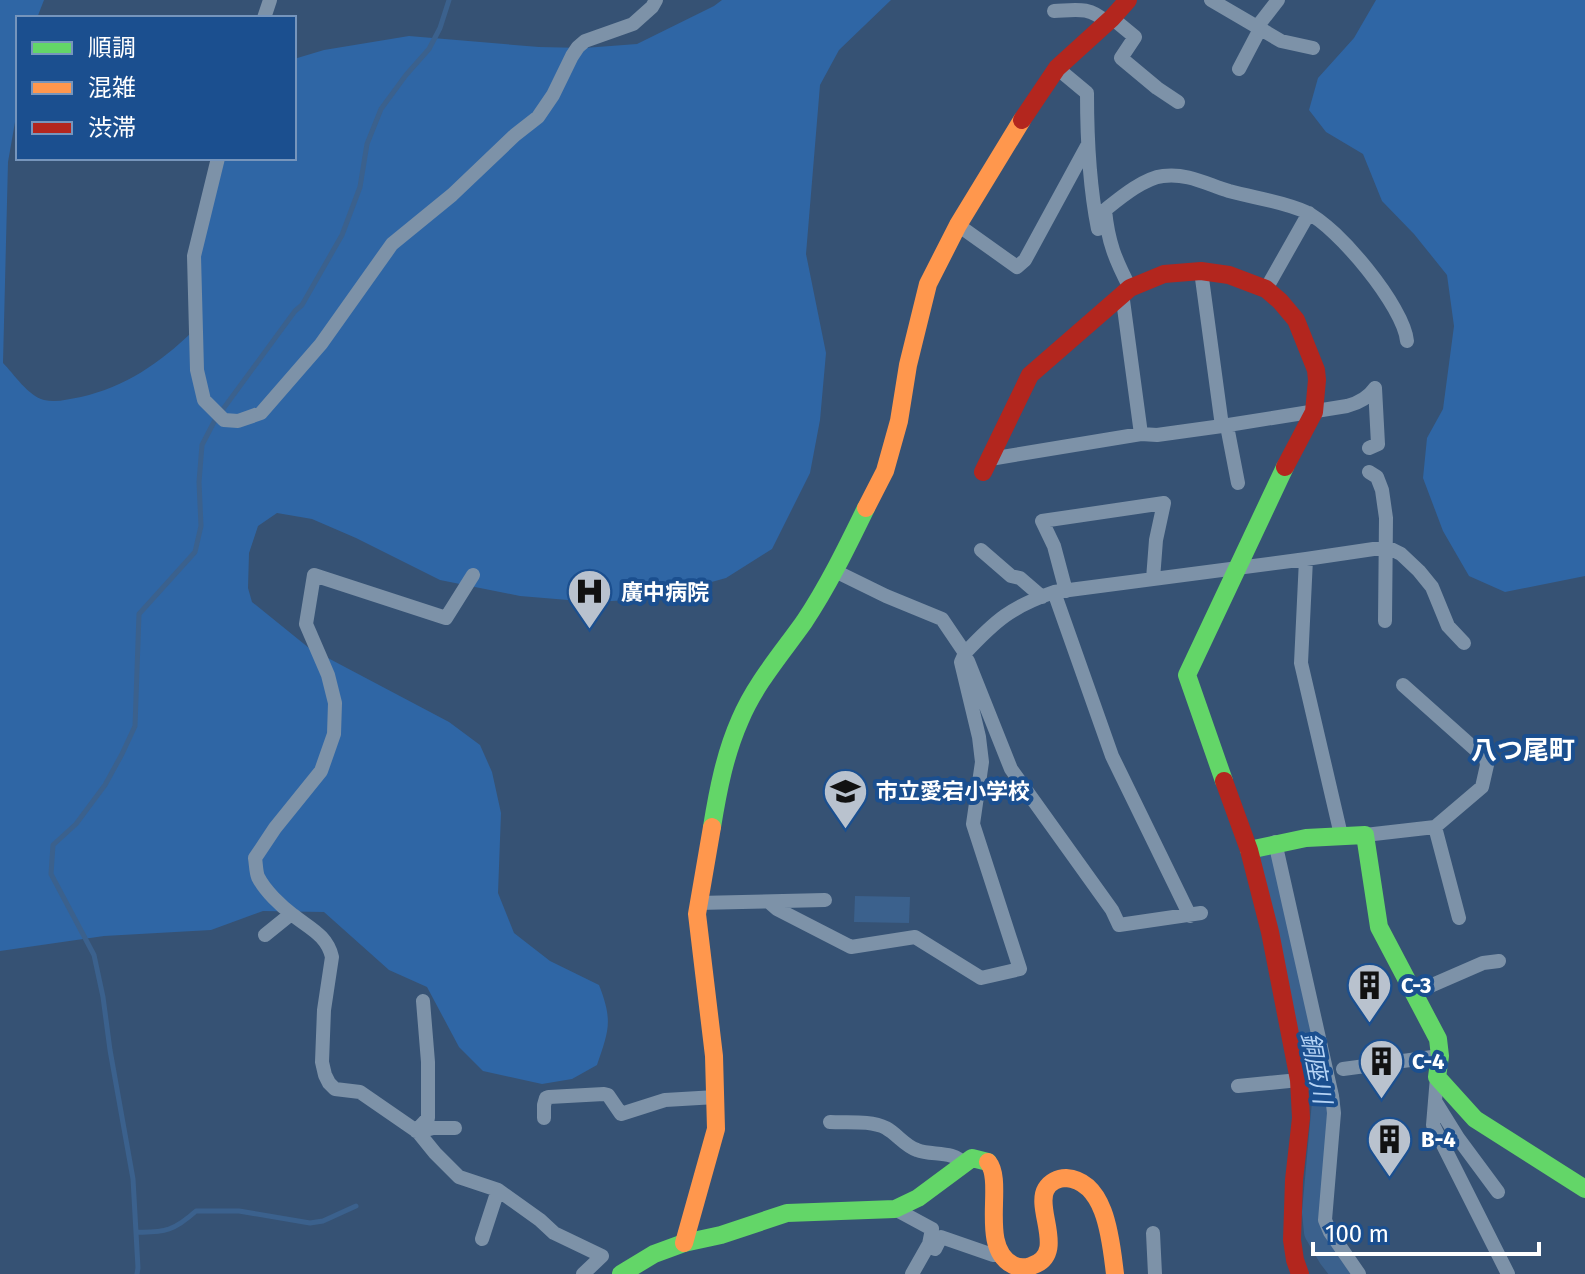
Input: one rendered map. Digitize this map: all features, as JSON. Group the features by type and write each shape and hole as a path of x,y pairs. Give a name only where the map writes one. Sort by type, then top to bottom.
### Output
{"street":[{"path":"218,160 194,256 197,370 204,400 224,420 238,421 261,413 311,355 392,244 452,195 538,117 578,47 585,41 633,24 656,0"},
{"path":"684,1243 716,1129 711,1017 697,914 719,782 729,747 741,716 765,676 835,571 885,471 899,421 908,365 928,284 958,225 1057,68 1128,0"},
{"path":"1211,0 1281,41 1313,48"},
{"path":"1239,69 1259,28 1278,0"},
{"path":"1054,11 1082,9 1097,13 1135,37 1121,58 1178,102"},
{"path":"1057,68 1087,93 1087,146 1093,202 1098,229 1106,225"},
{"path":"958,225 1017,267 1025,260 1087,146"},
{"path":"1141,434 1126,290 1114,259 1105,210 1132,190 1160,176 1187,176 1309,213 1365,264 1386,296 1406,333 1407,341"},
{"path":"1266,289 1309,213"},
{"path":"1201,271 1224,426 1238,483"},
{"path":"987,466 1030,375 1126,290 1164,274 1201,271 1229,275 1266,289 1296,320 1306,343 1316,370 1314,412 1274,487 1187,675 1249,850 1270,932 1299,1080 1302,1096 1292,1239 1295,1263 1300,1274"},
{"path":"987,466 1141,434 1157,435 1224,426 1355,404 1375,388 1378,444 1369,448"},
{"path":"1369,472 1377,477 1382,490 1386,518 1385,621"},
{"path":"835,571 942,619 965,653 1011,769 1112,910 1119,925 1196,915 1112,756 1054,593 1054,546 1042,521 1164,503 1156,540 1153,579"},
{"path":"769,902 851,947 915,937 981,978 1020,969 973,824 982,762 961,662 965,653 1003,616 1017,607 1054,593 1387,547 1401,554 1432,587 1448,626 1464,643"},
{"path":"981,550 1011,576 1054,593"},
{"path":"1306,559 1301,663 1341,835"},
{"path":"473,575 446,618 314,575 306,624 328,675 335,703 334,734 321,771 255,858 258,877 273,897 291,914 322,935 330,948 332,957 324,1010 322,1062 329,1083 335,1089 360,1092 417,1132 459,1177 498,1190 554,1233 602,1256 583,1274"},
{"path":"1249,850 1307,837 1365,835 1435,827 1482,787 1486,759 1403,685"},
{"path":"1435,827 1459,918"},
{"path":"1365,835 1379,927 1438,1039 1440,1056 1433,1125 1508,1274"},
{"path":"1275,842 1332,1096 1334,1113 1325,1220 1359,1274"},
{"path":"698,903 825,900"},
{"path":"265,935 291,914"},
{"path":"1414,993 1483,963 1499,961"},
{"path":"417,1132 428,1118 428,1056 423,1001"},
{"path":"1343,1069 1440,1056"},
{"path":"1437,1077 1475,1119 1585,1189"},
{"path":"1238,1086 1299,1080"},
{"path":"544,1118 544,1105 549,1097 604,1094 608,1095 621,1114 665,1100 716,1097"},
{"path":"1435,1101 1498,1192"},
{"path":"830,1122 872,1123 887,1129 918,1151 943,1153 961,1159 964,1164"},
{"path":"417,1132 455,1128"},
{"path":"621,1274 654,1254 787,1213 895,1209 918,1198 972,1158 986,1160 992,1165 995,1234 1008,1261 1024,1270 1037,1265 1045,1256 1048,1246 1044,1190 1062,1178 1085,1183 1098,1199 1108,1231 1115,1274"},
{"path":"482,1239 498,1190"},
{"path":"895,1209 932,1229 929,1244 912,1274"},
{"path":"1153,1233 1155,1274"},
{"path":"935,1249 941,1237 993,1255 1004,1255"}],"shaded area":[{"path":"0,0 44,0 38,16 16,16 16,116 8,162 3,363 32,394 53,401 97,393 127,380 154,364 192,332 203,234 220,160 296,160 296,58 324,50 409,36 539,47 637,44 722,0 891,0 839,50 820,85 806,254 826,353 820,420 810,473 772,549 726,578 650,599 592,602 520,596 440,580 312,519 277,513 258,526 249,553 248,588 252,602 309,648 449,722 480,745 492,772 501,813 498,893 514,933 550,961 599,985 608,1025 597,1065 572,1079 542,1084 483,1071 459,1047 427,987 389,970 324,912 263,911 211,930 104,936 0,951"},
{"path":"1376,0 1585,0 1585,576 1505,592 1469,576 1443,531 1423,478 1427,438 1443,409 1454,326 1447,275 1382,201 1363,154 1326,132 1309,110 1318,78 1354,38"},
{"path":"855,896 910,897 909,923 854,922"}],"waterway":[{"path":"137,1274 133,1179 103,997 94,955 51,874 53,845 76,824 105,785 135,726 139,614 195,552 201,526 199,482 202,445 215,420 302,305 342,235 360,187 367,144 381,109 429,49 449,0"},
{"name":"銅座川","path":"1267,857 1326,1102 1316,1212 1318,1232 1346,1274"},
{"path":"136,1232 169,1229 196,1211 239,1211 310,1223 323,1221 356,1206"}],"traffic: fast":[{"path":"1224,781 1187,675 1285,467"},
{"path":"712,827 726,759 746,707 813,608 866,508"},
{"path":"1249,850 1306,838 1365,835 1379,927 1438,1039 1440,1056 1437,1077 1475,1119 1585,1189"},
{"path":"621,1274 654,1254 787,1213 895,1209 918,1198 972,1158 988,1162"}],"traffic: slow":[{"path":"866,508 885,471 899,421 908,365 928,284 958,225 1022,120"},
{"path":"684,1243 716,1129 714,1056 697,914 712,827"},
{"path":"988,1162 993,1171 997,1244 1003,1256 1013,1265 1031,1266 1042,1260 1047,1252 1049,1242 1043,1198 1050,1184 1066,1178 1080,1182 1098,1202 1109,1231 1115,1274"}],"traffic: jam":[{"path":"1022,120 1057,68 1128,0"},
{"path":"983,472 1030,375 1130,288 1164,274 1201,271 1229,275 1266,289 1296,320 1317,380 1314,412 1285,467"},
{"path":"1224,781 1249,850 1270,932 1299,1080 1301,1118 1294,1180 1292,1240 1300,1274"}],"place":[{"name":"廣中病院","path":"590,631"},
{"name":"市立愛宕小学校","path":"845,830"},
{"name":"C-3","path":"1370,1024"},
{"name":"C-4","path":"1381,1100"},
{"name":"B-4","path":"1390,1178"}],"district":[{"name":"八つ尾町","path":"1523,750"}]}
